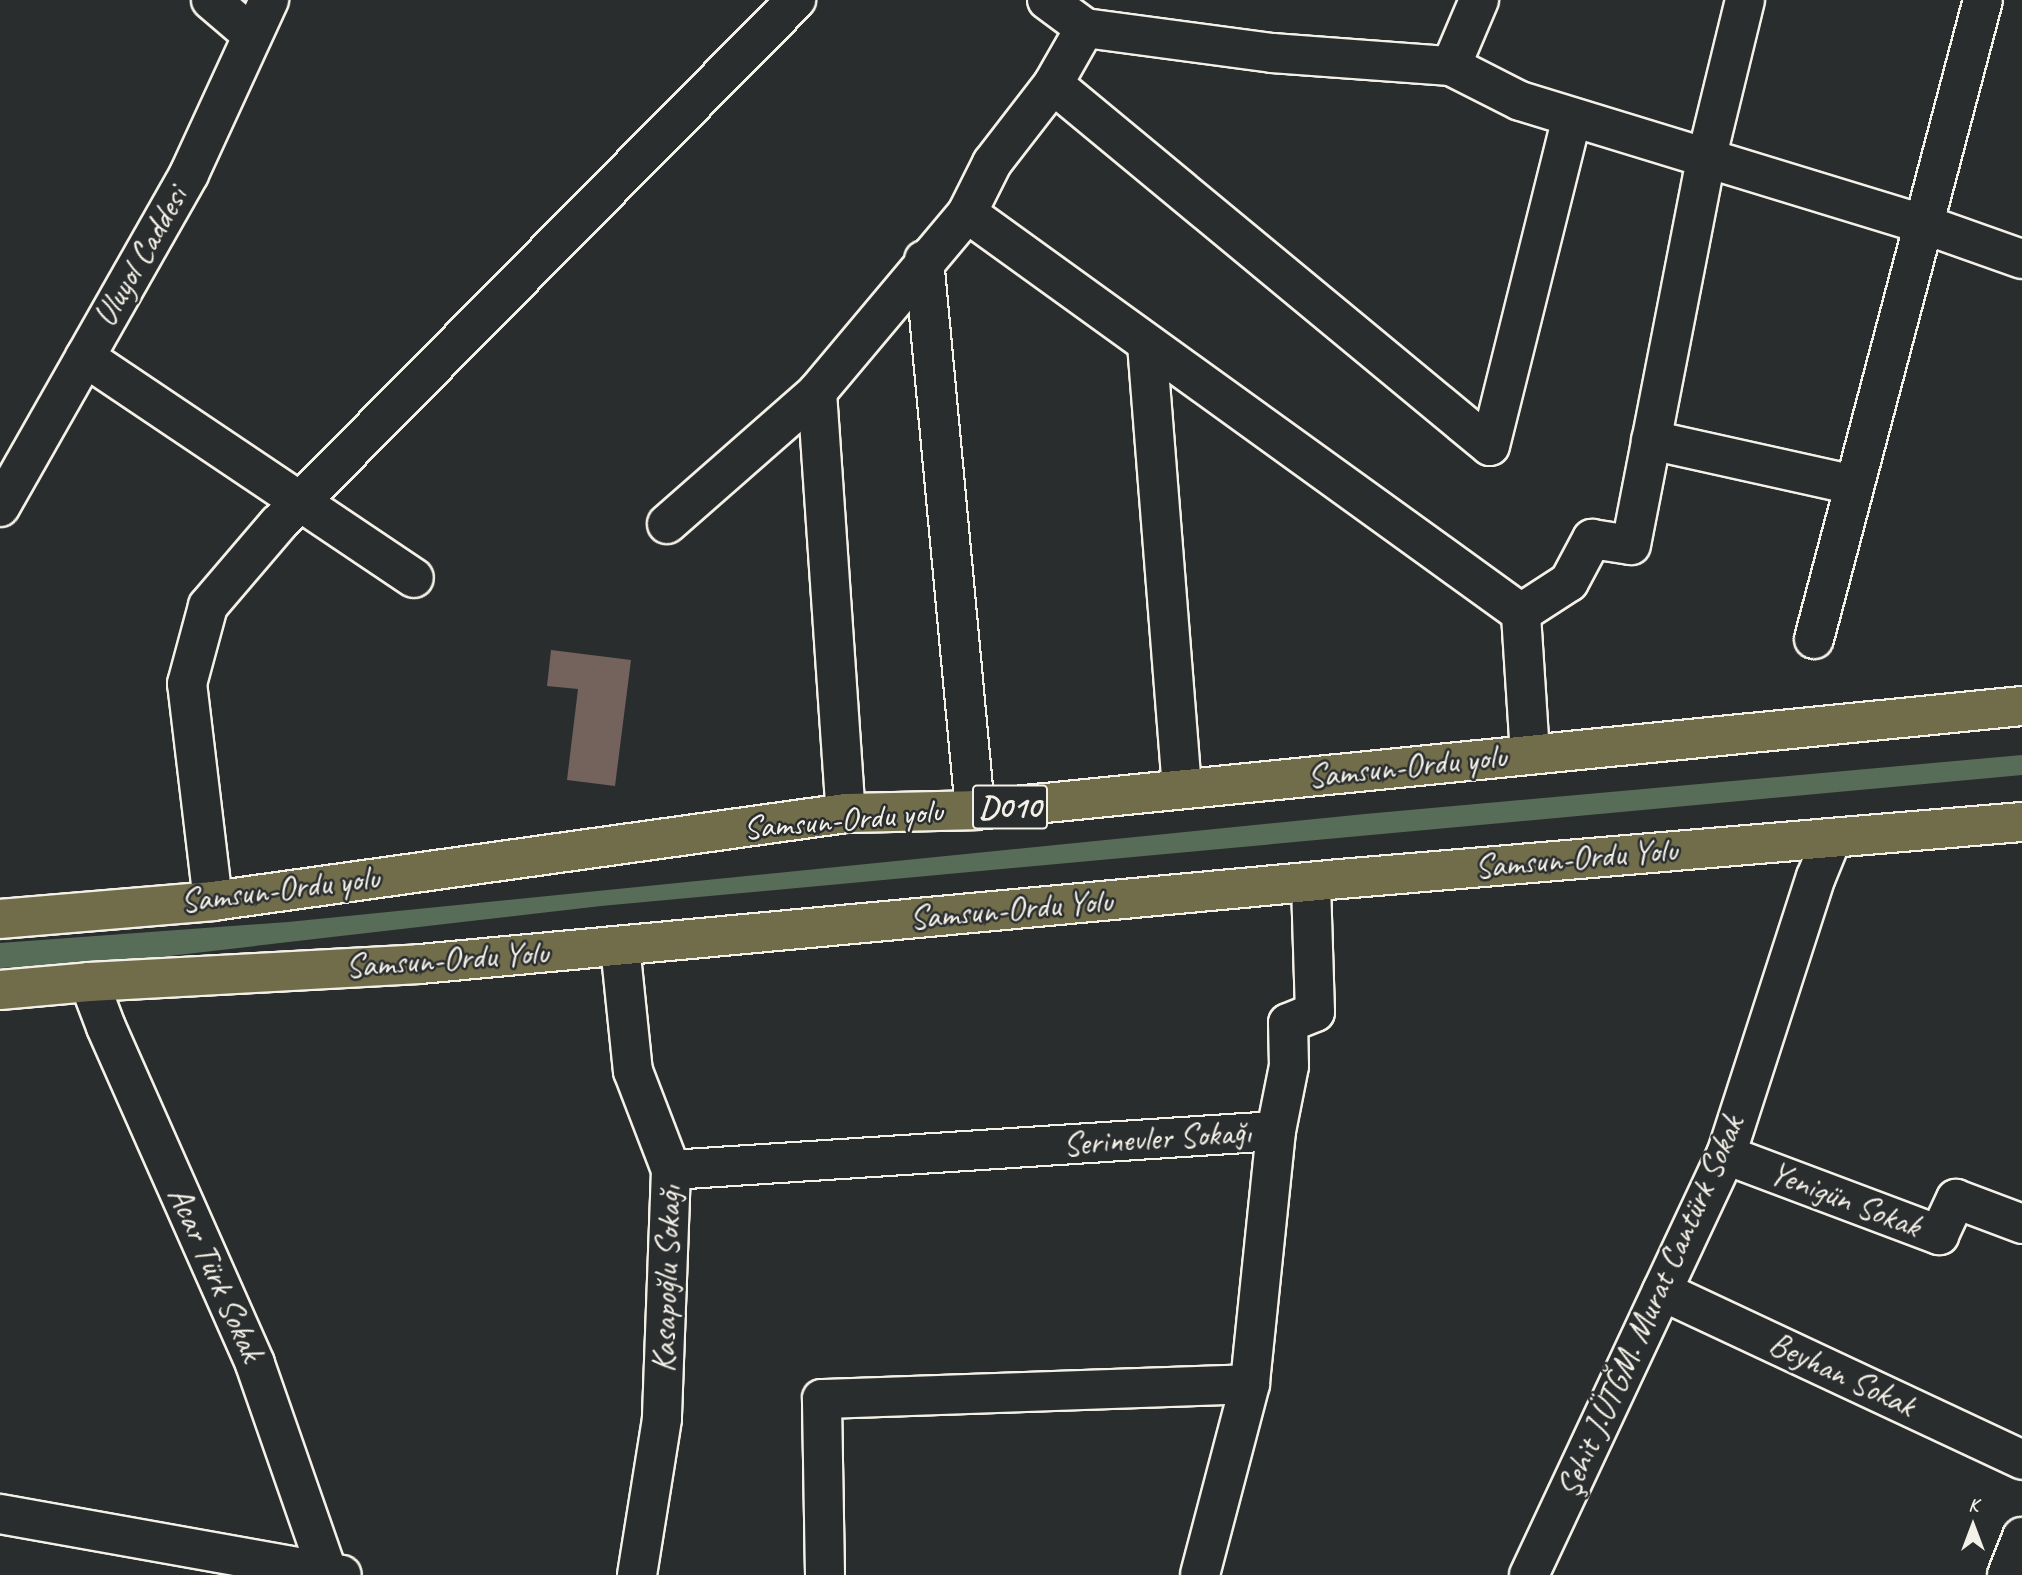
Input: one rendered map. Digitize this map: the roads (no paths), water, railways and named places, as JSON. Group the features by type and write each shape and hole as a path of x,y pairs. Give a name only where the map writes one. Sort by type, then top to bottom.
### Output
{"highway":[{"name":"Samsun-Ordu yolu","path":"0,919 213,901 846,813 975,810 2022,706"},
{"name":"Samsun-Ordu Yolu","path":"0,990 89,982 420,964 1311,882 2022,822"}],"street":[{"path":"211,0 252,35"},
{"name":"Uluyol Caddesi","path":"0,507 189,174 269,0"},
{"path":"213,901 187,684 208,606 301,501 796,0"},
{"path":"1046,0 1084,28 1272,53 1451,66 1520,102 1923,225 2022,260"},
{"path":"1451,66 1479,0"},
{"path":"1521,613 1569,582 1592,539 1631,545 1706,160 1745,0"},
{"path":"1814,639 1983,0"},
{"path":"667,524 817,392 967,213 992,163 1053,83 1084,28"},
{"path":"1053,83 1490,446 1572,118"},
{"path":"967,213 1521,613"},
{"path":"925,260 975,810"},
{"path":"1147,344 1182,789"},
{"path":"85,357 414,578"},
{"path":"817,392 846,813"},
{"path":"1651,440 1854,485"},
{"path":"1521,613 1530,754"},
{"name":"Şehit J.ÜTĞM. Murat Cantürk Sokak","path":"1529,1575 1726,1155 1816,877 1832,838"},
{"path":"1276,1131 1289,1066 1288,1023 1315,1012 1311,882"},
{"name":"Kasapoğlu Sokağı","path":"620,946 633,1071 671,1170 662,1419 637,1575"},
{"name":"Acar Türk Sokak","path":"89,982 106,1027 255,1364 335,1573"},
{"name":"Serinevler Sokağı","path":"671,1170 1276,1131 1250,1384 1200,1575"},
{"name":"Yenigün Sokak","path":"1726,1155 1939,1235 1956,1199 2022,1224"},
{"name":"Beyhan Sokak","path":"1662,1291 2022,1460"},
{"path":"825,1575 822,1399 1250,1384"},
{"path":"0,1514 335,1573"},
{"path":"2007,1575 2022,1537"}]}
